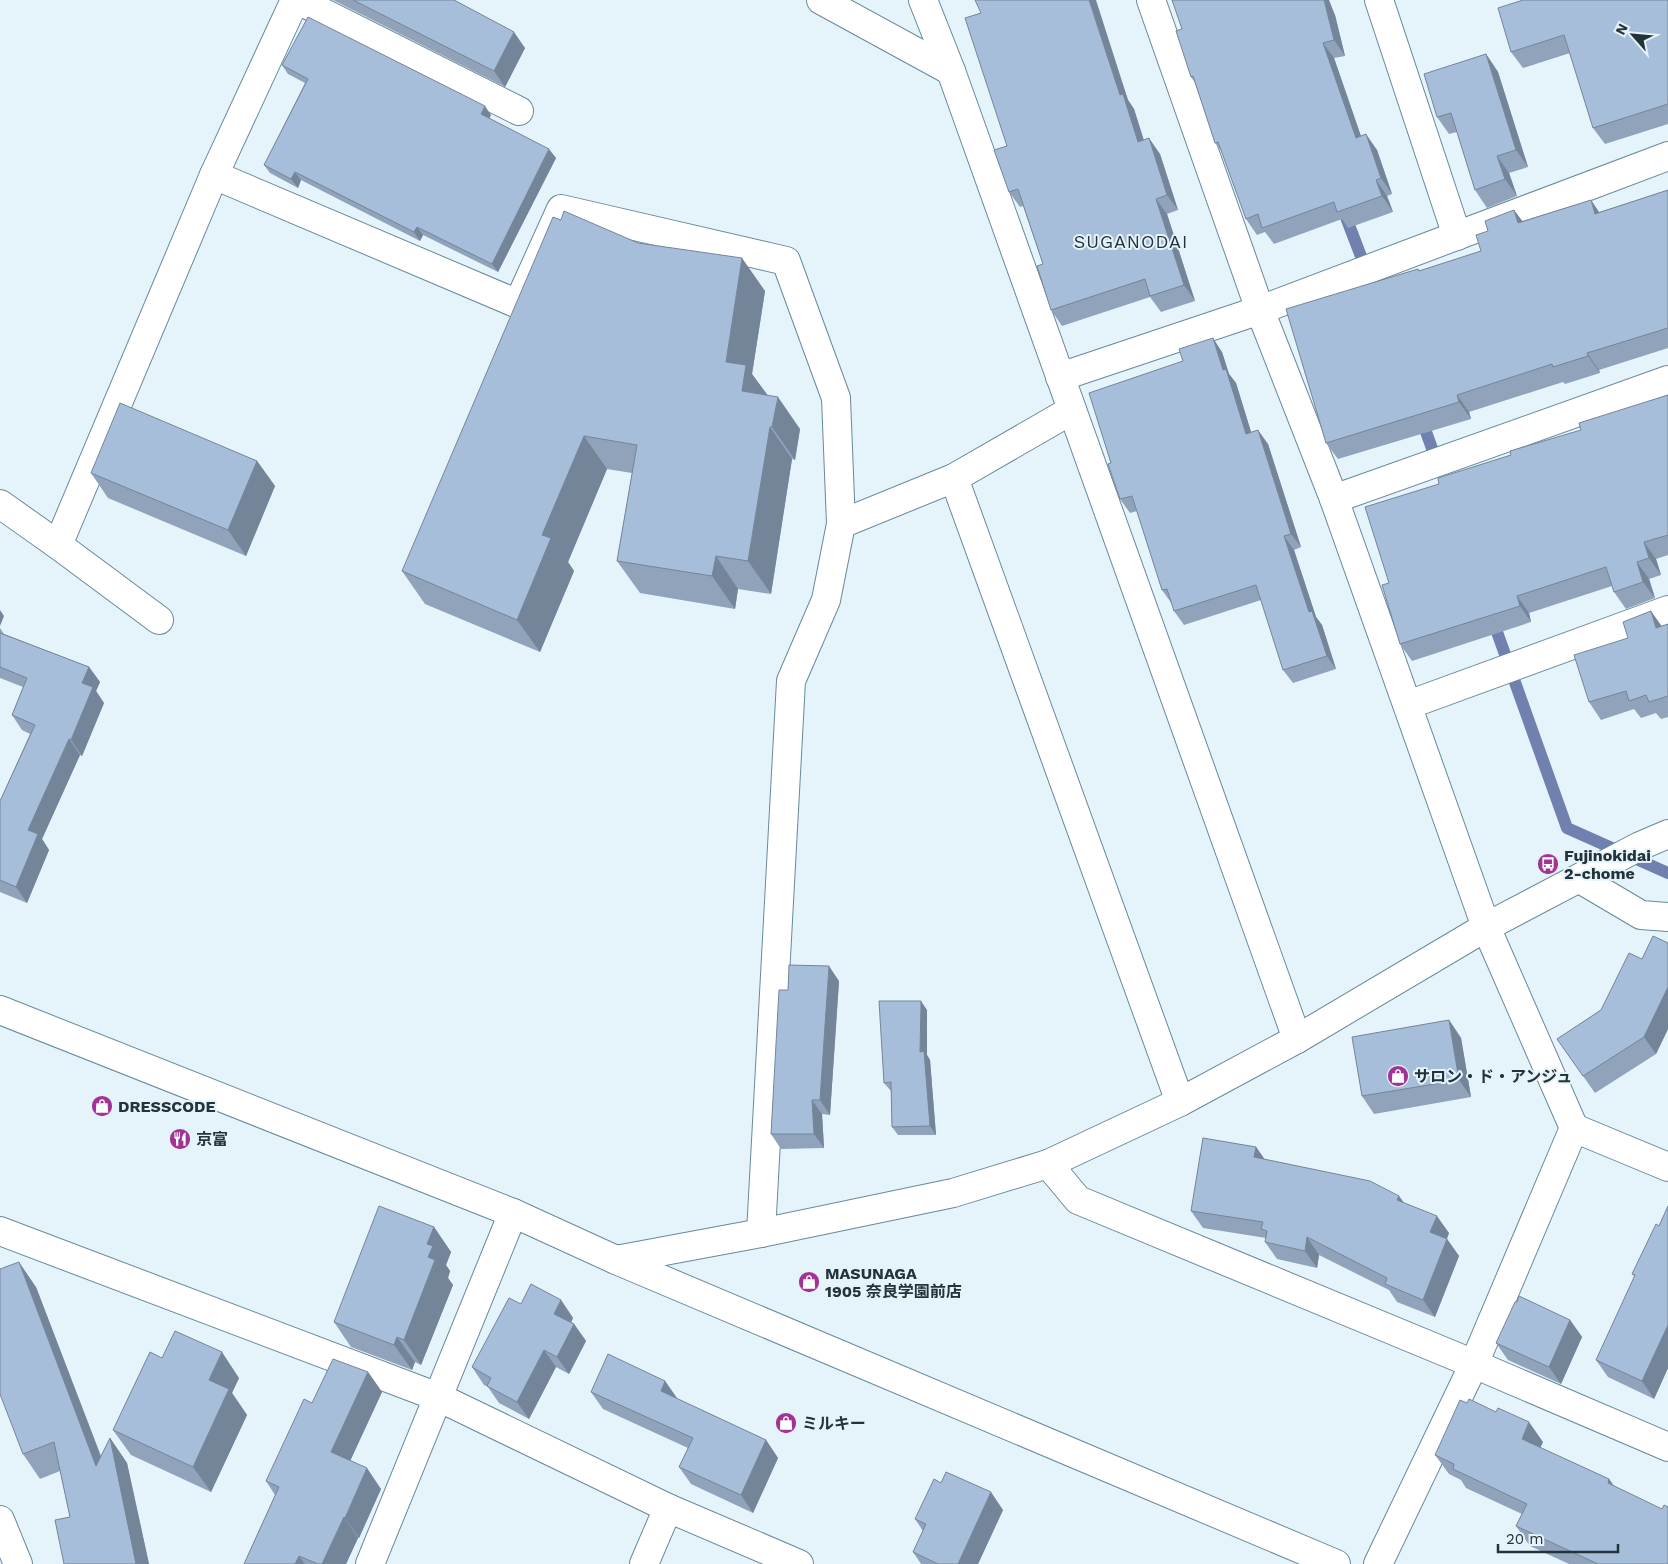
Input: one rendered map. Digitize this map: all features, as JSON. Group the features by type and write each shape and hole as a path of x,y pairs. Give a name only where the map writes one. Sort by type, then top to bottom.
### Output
{"street":[{"path":"58,545 214,175 296,0 519,111"},
{"path":"821,0 951,71"},
{"path":"923,0 951,71 1297,1039"},
{"path":"1151,0 1260,310 1334,499 1486,927 1574,1128 1668,1168"},
{"path":"1379,0 1457,236"},
{"path":"1060,377 1260,310 1668,156"},
{"path":"214,175 518,304 561,209 786,261 836,398 840,524 826,600 790,681 762,1233"},
{"path":"1334,499 1668,380"},
{"path":"840,524 954,478 1072,410"},
{"path":"954,478 1180,1102"},
{"path":"0,504 159,620"},
{"path":"1408,705 1668,610"},
{"path":"616,1260 762,1233 954,1192 1048,1164 1180,1102 1297,1039 1486,927 1640,846 1668,834"},
{"path":"1580,879 1641,915 1668,917"},
{"path":"0,1010 513,1213 616,1260 1336,1564"},
{"path":"1378,1564 1474,1364 1574,1128"},
{"path":"1048,1164 1078,1200 1474,1364 1668,1447"},
{"path":"370,1564 513,1213"},
{"path":"0,1231 438,1397 668,1508 799,1564"},
{"path":"644,1564 668,1508"},
{"path":"0,1520 18,1564"}],"building":[{"path":"353,0 454,0 514,32 494,71"},
{"path":"975,0 1089,0 1120,95 1123,94 1138,142 1149,138 1167,195 1156,199 1184,285 1150,296 1145,279 1051,310 1037,266 1043,264 1018,189 1009,192 994,150 1007,146 965,18 981,13"},
{"path":"1172,0 1324,0 1334,40 1323,43 1356,138 1366,134 1381,178 1376,180 1382,196 1337,212 1334,202 1262,228 1258,214 1246,219 1218,142 1215,143 1193,76 1191,77 1176,31 1182,29"},
{"path":"1523,0 1668,0 1668,104 1593,128 1564,35 1511,52 1498,8"},
{"path":"308,17 485,106 481,114 549,149 492,264 417,227 414,232 295,172 291,179 264,165 308,79 282,65"},
{"path":"1486,54 1516,150 1497,156 1505,179 1475,190 1451,113 1437,117 1424,74"},
{"path":"1668,190 1668,328 1587,353 1588,356 1553,367 1552,364 1457,395 1459,402 1326,443 1286,309 1481,251 1476,235 1488,231 1485,221 1514,210 1518,223 1591,200 1595,214"},
{"path":"564,211 638,243 742,258 726,362 746,365 742,391 778,397 772,427 770,427 748,561 716,556 712,576 617,561 637,445 584,436 542,535 551,538 517,620 402,571 553,217 561,220"},
{"path":"1213,338 1223,370 1226,369 1246,434 1258,430 1291,534 1284,536 1309,612 1312,611 1327,656 1283,670 1256,585 1174,611 1167,589 1162,590 1132,496 1120,499 1108,464 1111,463 1089,393 1183,361 1179,349"},
{"path":"1668,395 1668,535 1644,542 1649,558 1637,562 1643,582 1614,592 1606,567 1517,596 1520,606 1400,644 1382,585 1389,583 1365,507 1439,484 1438,478 1511,455 1510,451 1581,430 1579,423"},
{"path":"120,403 257,461 228,530 91,473"},
{"path":"1651,611 1656,628 1668,624 1668,696 1649,702 1646,695 1629,701 1626,691 1589,702 1574,655 1628,638 1623,622"},
{"path":"0,633 89,667 82,683 93,687 71,740 69,739 28,830 38,834 16,887 0,880 0,801 35,725 12,715 27,678 0,667"},
{"path":"1653,936 1668,943 1668,987 1644,1037 1583,1076 1557,1039 1601,1010 1629,953 1642,959"},
{"path":"789,965 829,966 820,1100 812,1100 814,1134 771,1134 779,990 788,990"},
{"path":"879,1001 921,1001 920,1052 924,1051 930,1126 892,1127 891,1082 884,1083"},
{"path":"1449,1020 1459,1080 1362,1096 1352,1037"},
{"path":"1203,1138 1256,1147 1254,1157 1370,1181 1399,1196 1397,1200 1437,1216 1430,1232 1447,1239 1423,1300 1385,1284 1387,1278 1307,1237 1305,1251 1265,1242 1267,1231 1261,1229 1263,1222 1191,1211"},
{"path":"379,1206 434,1227 427,1244 433,1246 428,1257 435,1260 404,1340 397,1337 394,1345 334,1322"},
{"path":"1668,1206 1668,1325 1642,1381 1596,1360 1635,1275 1632,1274 1656,1224 1659,1226"},
{"path":"19,1262 96,1466 110,1438 136,1564 64,1564 55,1520 70,1517 54,1442 23,1454 0,1394 0,1269"},
{"path":"531,1284 561,1300 554,1314 574,1324 557,1357 544,1350 517,1402 487,1386 491,1378 472,1367 509,1298 521,1304"},
{"path":"1519,1296 1570,1320 1549,1367 1496,1343"},
{"path":"175,1331 222,1352 209,1380 229,1389 193,1467 113,1430 150,1352 162,1358"},
{"path":"608,1354 665,1381 661,1391 766,1440 741,1495 679,1467 693,1438 591,1392"},
{"path":"333,1359 368,1372 331,1452 367,1468 322,1564 299,1556 295,1564 244,1564 279,1487 266,1481 304,1399 312,1403"},
{"path":"1469,1399 1496,1412 1498,1408 1529,1422 1522,1439 1609,1479 1608,1483 1662,1509 1664,1505 1668,1507 1668,1564 1598,1564 1516,1526 1527,1504 1453,1469 1454,1464 1435,1455 1460,1400 1467,1403"},
{"path":"946,1472 991,1492 958,1564 938,1564 913,1552 926,1524 915,1519 934,1479 941,1483"}],"waterway":[{"path":"1344,212 1367,272"},
{"path":"1421,418 1438,465"},
{"path":"1492,618 1567,828 1668,873"}],"place":[{"name":"Fujinokidai 2-chome","path":"1548,864"},
{"name":"サロン・ド・アンジュ","path":"1398,1076"},
{"name":"DRESSCODE","path":"102,1106"},
{"name":"京富","path":"180,1139"},
{"name":"MASUNAGA 1905 奈良学園前店","path":"809,1282"},
{"name":"ミルキー","path":"786,1423"}],"district":[{"name":"SUGANODAI","path":"1131,241"}]}
